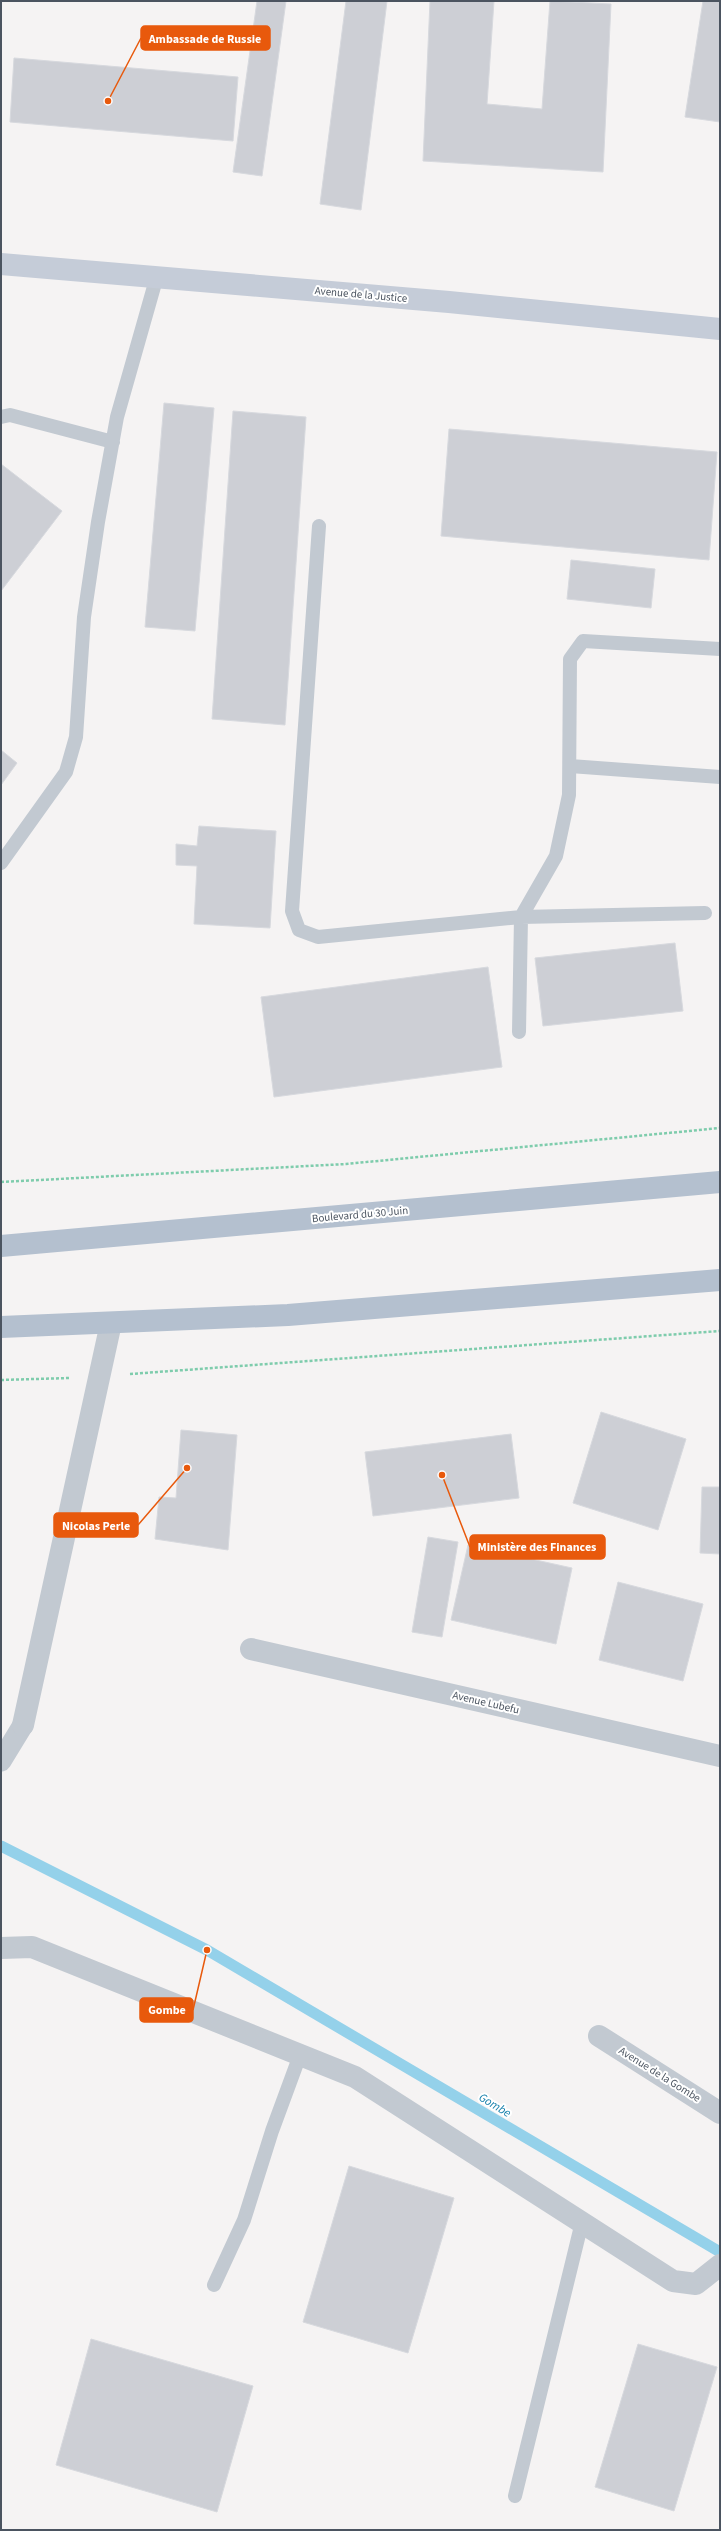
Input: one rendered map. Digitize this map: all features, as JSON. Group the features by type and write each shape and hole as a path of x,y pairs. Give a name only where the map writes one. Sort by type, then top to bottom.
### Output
{"main road":[{"name":"Avenue de la Justice","path":"1,264 157,276 720,329"},
{"name":"Boulevard du 30 Juin","path":"1,1246 720,1182"},
{"path":"1,1327 288,1315 720,1280"}],"street":[{"path":"1,1761 23,1725 111,1323"},
{"name":"Avenue Lubefu","path":"251,1649 720,1756"},
{"path":"1,1949 32,1947 355,2077 673,2281 696,2284 714,2270"},
{"name":"Avenue de la Gombe","path":"599,2036 720,2112"}],"lane":[{"path":"1,863 66,772 76,737 77,689 84,617 117,417 157,276"},
{"path":"1,417 10,415 113,442"},
{"path":"319,526 292,911 299,930 318,937 521,917 705,913"},
{"path":"519,1032 521,917 556,856 569,795 570,659 583,641 720,648"},
{"path":"570,766 720,777"},
{"path":"214,2285 244,2220 272,2132 300,2055"},
{"path":"515,2496 582,2222"}],"path":[{"path":"1,1182 346,1164 720,1128"},
{"path":"1,1380 99,1377 720,1331"}],"building":[{"path":"257,1 286,1 262,176 233,172"},
{"path":"346,1 387,1 361,210 320,204"},
{"path":"430,1 494,1 487,104 542,109 550,1 611,4 603,172 423,161"},
{"path":"703,1 720,1 720,122 685,117"},
{"path":"14,58 238,77 233,141 10,122"},
{"path":"164,403 214,408 195,631 145,627"},
{"path":"233,411 306,417 285,725 212,719"},
{"path":"449,429 717,452 709,560 441,536"},
{"path":"1,464 62,511 1,591"},
{"path":"571,560 655,569 651,608 567,599"},
{"path":"1,750 17,763 1,785"},
{"path":"199,826 276,831 270,928 194,924 197,866 176,865 176,844 197,846"},
{"path":"675,943 683,1011 543,1026 535,958"},
{"path":"488,967 502,1067 274,1097 261,997"},
{"path":"601,1412 686,1439 658,1530 573,1503"},
{"path":"181,1430 237,1435 228,1550 155,1539 159,1497 176,1498"},
{"path":"511,1434 519,1498 373,1516 365,1452"},
{"path":"702,1487 720,1487 720,1554 700,1553"},
{"path":"428,1537 458,1542 442,1637 412,1632"},
{"path":"468,1545 572,1568 556,1644 451,1620"},
{"path":"618,1582 703,1604 683,1681 599,1660"},
{"path":"349,2166 454,2198 408,2353 303,2322"},
{"path":"91,2339 253,2386 217,2512 56,2465"},
{"path":"638,2344 717,2367 674,2511 595,2487"}],"waterway":[{"name":"Gombe","path":"1,1846 207,1950 720,2252"}],"place":[{"name":"Ambassade de Russie","path":"108,101"},
{"name":"Nicolas Perle","path":"187,1468"},
{"name":"Ministère des Finances","path":"442,1475"},
{"name":"Gombe","path":"207,1950"}]}
